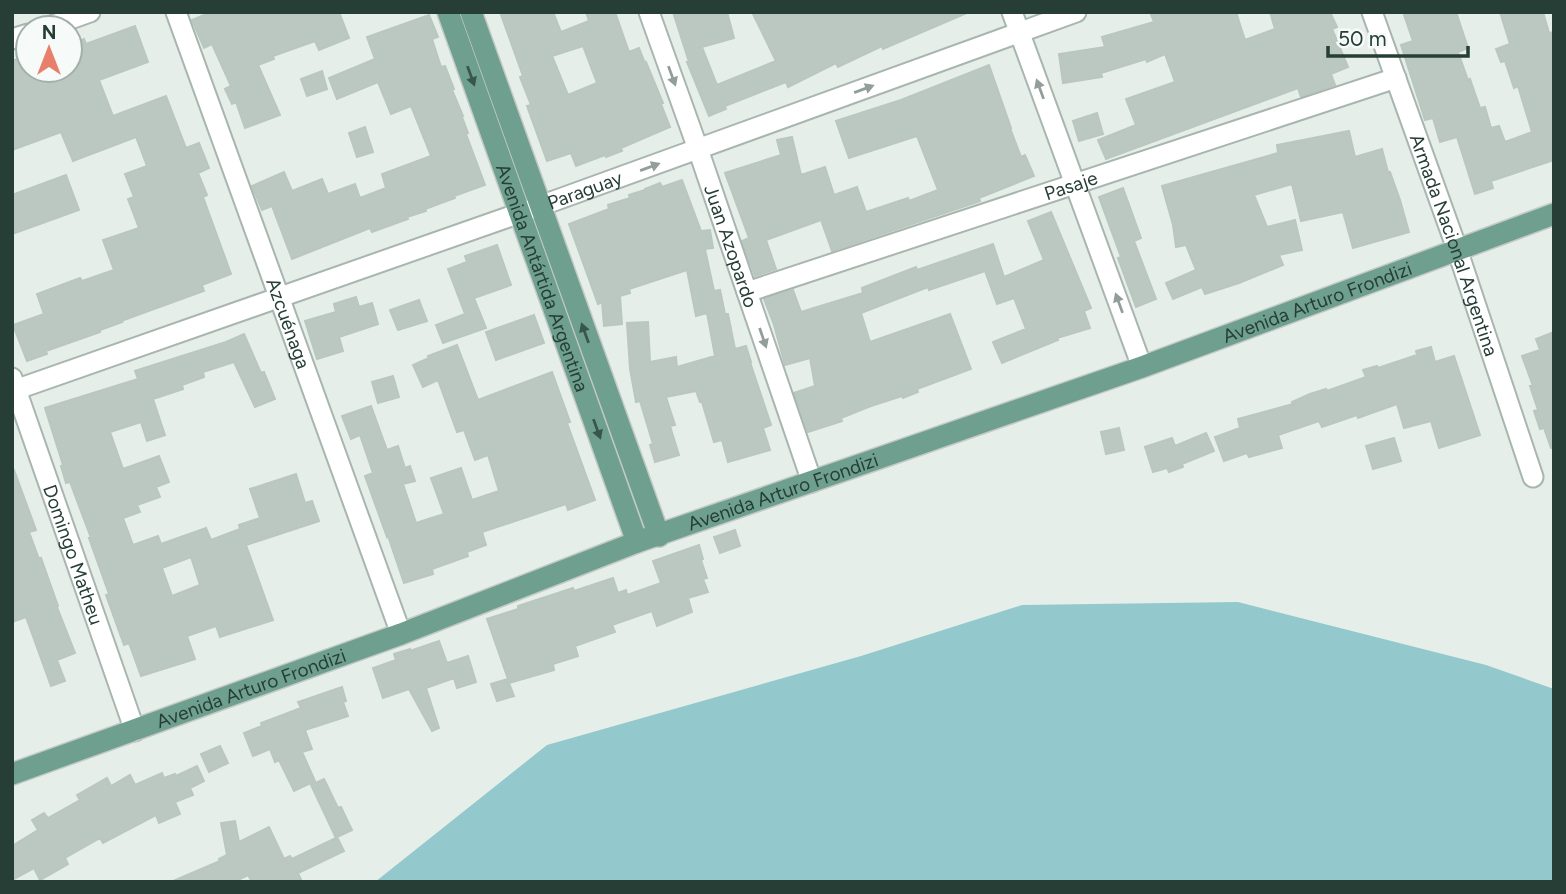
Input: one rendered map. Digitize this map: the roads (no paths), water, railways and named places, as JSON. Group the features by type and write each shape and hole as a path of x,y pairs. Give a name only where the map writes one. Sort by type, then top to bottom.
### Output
{"main road":[{"name":"Avenida Antártida Argentina","path":"448,12 530,210 659,536"},
{"name":"Avenida Antártida Argentina","path":"471,12 530,210 637,542"},
{"name":"Avenida Arturo Frondizi","path":"12,774 401,634 637,542 1142,367 1554,214"}],"street":[{"name":"Azcuénaga","path":"176,12 401,634"},
{"name":"Juan Azopardo","path":"649,12 812,482"},
{"path":"1012,12 1142,367"},
{"name":"Paraguay","path":"14,386 530,210 1076,12"},
{"name":"Armada Nacional Argentina","path":"1372,12 1457,249 1533,477"},
{"name":"Pasaje","path":"747,292 1396,78"},
{"name":"Domingo Matheu","path":"14,386 135,731"}],"water":[{"path":"1238,602 1486,665 1554,689 1554,882 375,882 547,745 861,656 1022,605"}]}
